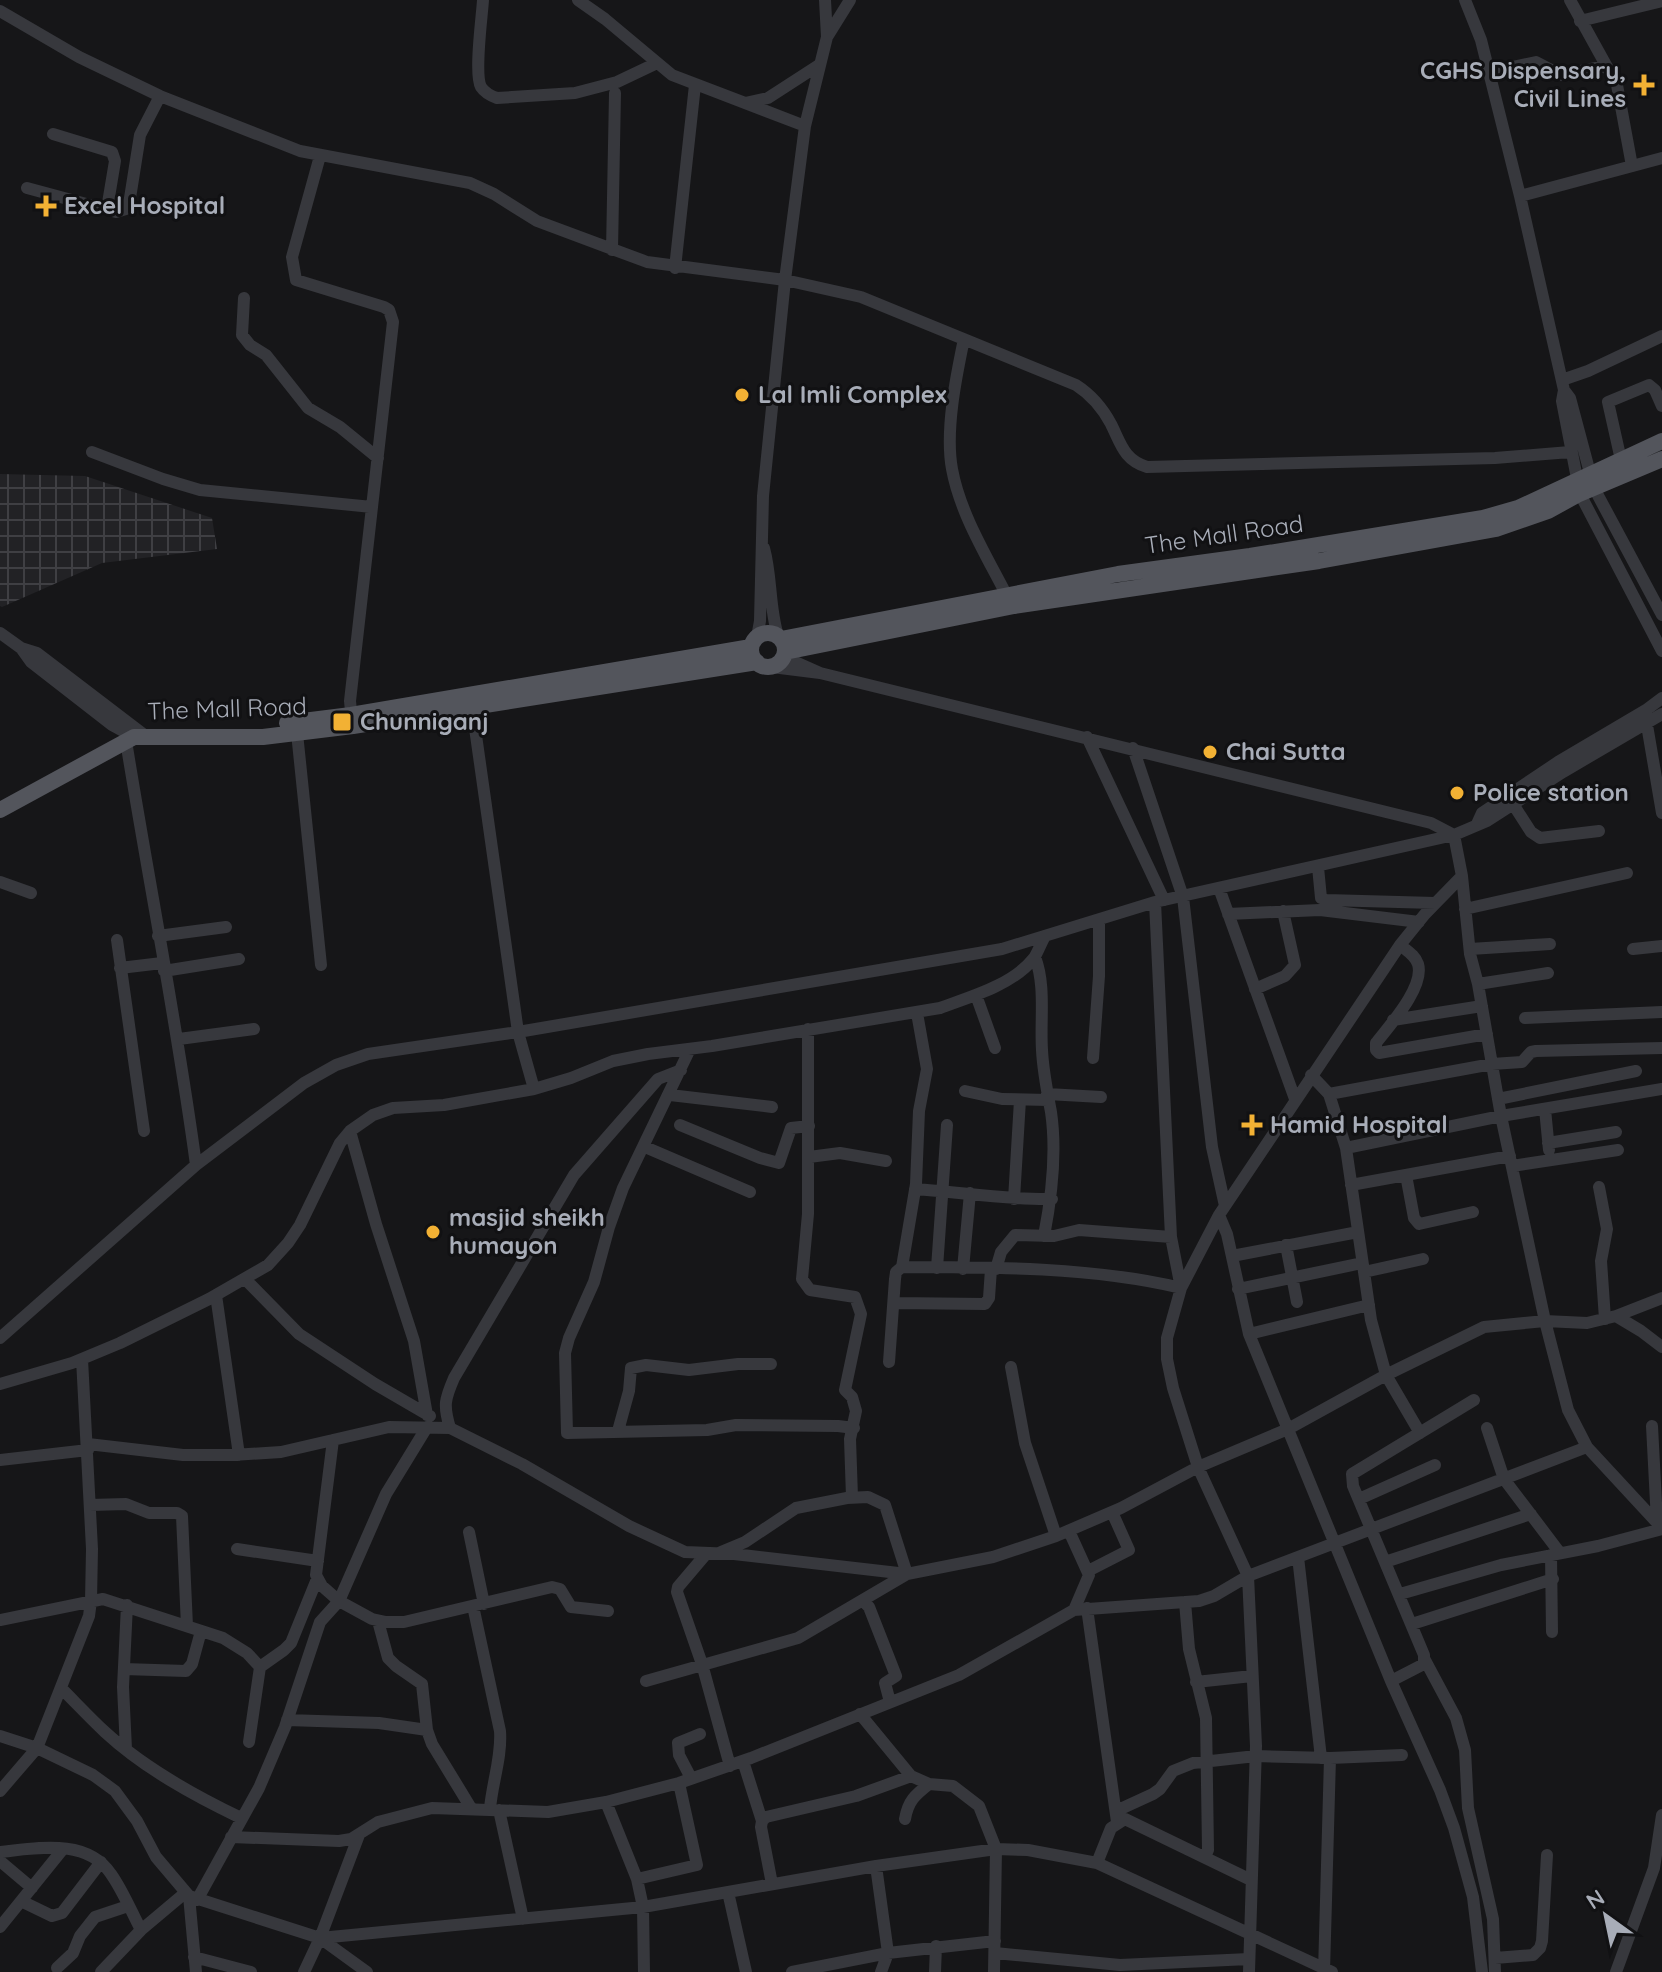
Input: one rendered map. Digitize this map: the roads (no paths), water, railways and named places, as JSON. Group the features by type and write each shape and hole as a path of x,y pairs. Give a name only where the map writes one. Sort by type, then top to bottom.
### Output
{"main road":[{"name":"The Mall Road","path":"1585,484 1621,460 1662,441"},
{"name":"The Mall Road","path":"0,800 134,735 352,720 472,707 771,649 1001,599 1406,538 1518,508 1662,459"},
{"name":"The Mall Road","path":"0,810 134,735 263,737 297,733 352,720 771,649"}],"street":[{"path":"483,0 478,70 480,85 489,95 497,98 575,93 617,82 657,63"},
{"path":"578,0 672,75 805,126"},
{"path":"825,0 827,37"},
{"path":"850,0 827,37 819,65 805,126 785,280 763,496 763,545 759,567 760,621 771,649 820,673 1431,823 1454,835"},
{"path":"1465,0 1481,40 1520,196 1563,385 1570,398 1585,484 1662,615"},
{"path":"1570,0 1619,93 1632,166"},
{"path":"1580,21 1662,1"},
{"path":"0,11 79,57 160,96 300,151 470,183 537,221 647,262 785,280 861,297 1084,390 1110,422 1122,451 1131,460 1147,467 1495,458 1570,452"},
{"path":"1489,72 1536,62 1561,75 1606,66"},
{"path":"742,103 768,98 819,65"},
{"path":"675,268 695,85"},
{"path":"612,250 615,93"},
{"path":"27,188 116,212 126,209 140,135 160,96"},
{"path":"53,134 112,152 115,161 107,209"},
{"path":"320,156 292,266 296,280 384,307 392,314 350,701 352,720"},
{"path":"1520,196 1662,158"},
{"path":"244,298 242,335 245,341 266,355 308,408 340,427 378,458"},
{"path":"1563,385 1662,336"},
{"path":"964,339 954,384 952,470 1001,599"},
{"path":"1563,385 1562,401 1570,452 1662,651"},
{"path":"1621,460 1608,402 1649,385 1662,406"},
{"path":"92,452 200,490 372,507"},
{"path":"763,545 769,566 771,649"},
{"path":"0,633 21,648 31,662 112,725 134,735 158,936 179,1039 196,1165"},
{"path":"1477,824 1482,813 1495,804 1662,698"},
{"path":"472,707 518,1032 534,1089"},
{"path":"0,1338 196,1165 304,1083 336,1065 368,1054 518,1032 1002,949 1159,901 1454,835 1487,821 1662,714"},
{"path":"1647,725 1662,813"},
{"path":"297,733 321,965"},
{"path":"1087,737 1159,901 1171,1237 1181,1288"},
{"path":"1133,748 1183,897 1212,1147 1222,1211 1249,1334 1454,1828 1473,1897 1482,1972"},
{"path":"1513,804 1531,832 1540,838 1599,831"},
{"path":"1454,835 1470,949 1501,1116 1545,1321 1568,1410 1587,1447 1660,1527"},
{"path":"1318,867 1321,898 1326,900 1435,903"},
{"path":"1465,909 1627,873"},
{"path":"792,1972 936,1946 995,1947 1087,1967 1249,1966 1256,1756 1248,1576 1198,1467 1173,1388 1167,1359 1167,1338 1181,1288 1222,1211 1400,945 1462,876"},
{"path":"0,882 31,893"},
{"path":"1219,888 1295,1099"},
{"path":"1228,914 1320,910 1419,922"},
{"path":"1255,989 1285,976 1295,965 1283,911"},
{"path":"1093,1058 1099,976 1099,920"},
{"path":"158,936 226,927"},
{"path":"0,1384 82,1359 120,1343 268,1265 288,1243 310,1208 340,1143 350,1131 373,1115 393,1108 444,1105 534,1089 613,1061 940,1008 1007,980 1035,957 1045,936"},
{"path":"117,940 144,1131"},
{"path":"1470,949 1550,944"},
{"path":"1400,945 1412,954 1419,970 1412,993 1376,1043 1376,1050 1379,1053 1487,1034"},
{"path":"1633,949 1662,946"},
{"path":"1035,957 1041,975 1042,1061 1052,1137 1052,1199 1044,1236"},
{"path":"120,968 239,959"},
{"path":"1478,984 1548,973"},
{"path":"976,995 995,1048"},
{"path":"1393,1020 1482,1006"},
{"path":"1525,1018 1662,1012"},
{"path":"889,1362 896,1272 902,1267 915,1189 919,1111 927,1069 917,1013"},
{"path":"179,1039 254,1029"},
{"path":"808,1029 808,1214 802,1279 810,1290 855,1297 861,1314 845,1390 852,1397 856,1411 850,1439 852,1497 847,1498"},
{"path":"1329,1094 1492,1064 1522,1062 1536,1051 1662,1048"},
{"path":"690,1049 623,1188 594,1282 565,1353 567,1433 707,1430 736,1425 854,1428"},
{"path":"450,1428 445,1399 454,1378 574,1175 658,1079 681,1070"},
{"path":"1498,1099 1636,1071"},
{"path":"1311,1075 1329,1094 1346,1148 1369,1305 1386,1375 1420,1433"},
{"path":"1346,1148 1501,1116 1662,1089"},
{"path":"965,1091 1020,1100 1101,1097"},
{"path":"670,1095 772,1107"},
{"path":"1014,1199 1020,1100"},
{"path":"1545,1109 1550,1160"},
{"path":"680,1125 779,1163 791,1128 809,1126"},
{"path":"937,1268 947,1125"},
{"path":"101,1972 141,1930 190,1897 231,1837 259,1788 287,1720 318,1627 339,1601 386,1494 427,1421 414,1341 350,1131"},
{"path":"1548,1143 1616,1132"},
{"path":"645,1147 750,1192"},
{"path":"1351,1185 1511,1161 1550,1160 1618,1150"},
{"path":"809,1157 840,1153 886,1161"},
{"path":"1406,1175 1414,1218 1419,1224 1473,1212"},
{"path":"1599,1187 1607,1229 1601,1261 1611,1317"},
{"path":"915,1189 1014,1199 1052,1199"},
{"path":"963,1269 970,1193"},
{"path":"894,1303 985,1304 994,1269 1011,1236 1059,1235 1079,1230 1171,1237"},
{"path":"1232,1256 1358,1232"},
{"path":"1286,1245 1297,1302"},
{"path":"1238,1289 1292,1277 1423,1259"},
{"path":"902,1267 1137,1278 1181,1288"},
{"path":"245,1279 299,1334 427,1421 450,1428 522,1464 629,1526 685,1552 907,1574 993,1557 1069,1531 1198,1467 1288,1429 1386,1375 1484,1327 1545,1321 1587,1323 1662,1298"},
{"path":"216,1295 239,1455"},
{"path":"1249,1334 1369,1305"},
{"path":"1611,1317 1641,1331 1662,1347"},
{"path":"0,1791 37,1748 86,1625 91,1601 88,1447 82,1359"},
{"path":"618,1431 629,1391 631,1368 646,1365 689,1370 738,1364 771,1364"},
{"path":"1011,1367 1025,1443 1056,1536"},
{"path":"1474,1400 1352,1474 1371,1530 1425,1660 1456,1718 1465,1750 1468,1808 1490,1905 1495,1972"},
{"path":"0,1460 88,1447 183,1455 281,1452 427,1421"},
{"path":"1652,1426 1660,1527"},
{"path":"1487,1428 1504,1479 1531,1514 1555,1554 1552,1632"},
{"path":"249,1742 260,1667 291,1643 317,1579 333,1440"},
{"path":"231,1837 339,1841 359,1835 378,1822 432,1808 548,1812 606,1802 685,1780 730,1766 959,1675 1080,1609 1185,1602 1214,1596 1248,1576 1587,1447"},
{"path":"1359,1499 1435,1465"},
{"path":"730,1766 678,1587 712,1553 745,1542 796,1508 847,1498 868,1497 885,1505 907,1574"},
{"path":"90,1505 126,1504 149,1513 177,1513 182,1516 187,1626"},
{"path":"1088,1571 1129,1550 1112,1512"},
{"path":"1385,1562 1531,1514"},
{"path":"1400,1594 1501,1565 1660,1527"},
{"path":"1069,1531 1088,1571 1080,1609 1116,1817"},
{"path":"469,1532 500,1731 500,1751 492,1787 495,1810 523,1919"},
{"path":"237,1549 318,1561"},
{"path":"320,1938 643,1907 876,1866 996,1849 1028,1850 1097,1863 1327,1971 1325,1758 1298,1557"},
{"path":"646,1681 798,1638 907,1574"},
{"path":"317,1579 339,1601 378,1621 404,1622 535,1590 556,1588 563,1592 571,1607 608,1611"},
{"path":"1412,1624 1553,1579"},
{"path":"0,1620 103,1599 223,1638 247,1653 260,1667"},
{"path":"863,1601 869,1607 896,1676 885,1683 890,1702"},
{"path":"1185,1602 1189,1649 1206,1718 1208,1850 1205,1857"},
{"path":"126,1749 124,1669 127,1605"},
{"path":"378,1621 388,1658 422,1684 427,1730 432,1744 471,1808"},
{"path":"124,1669 186,1671 192,1664 201,1631"},
{"path":"1391,1681 1418,1668 1425,1660"},
{"path":"1196,1682 1252,1676"},
{"path":"61,1688 105,1733 126,1749 195,1796 241,1818"},
{"path":"860,1714 911,1776 929,1784 953,1786 979,1806 996,1849 994,1972"},
{"path":"287,1720 379,1723 427,1730"},
{"path":"637,1879 697,1865 678,1743 700,1734"},
{"path":"0,1736 37,1748 93,1775 115,1791 137,1821 156,1857 190,1897 320,1938 367,1972"},
{"path":"1097,1863 1116,1817 1160,1789 1178,1768 1256,1756 1325,1758 1402,1755"},
{"path":"743,1761 762,1821 772,1884"},
{"path":"762,1821 766,1817 856,1796 911,1776"},
{"path":"905,1819 907,1805 913,1796 929,1784"},
{"path":"606,1802 637,1879 643,1907 644,1972"},
{"path":"1116,1817 1131,1820 1251,1880"},
{"path":"1616,1972 1654,1868 1661,1823"},
{"path":"304,1972 359,1835"},
{"path":"0,1927 63,1849"},
{"path":"0,1852 83,1851 101,1862 111,1875 141,1930"},
{"path":"1495,1958 1533,1955 1540,1948 1547,1855"},
{"path":"21,1901 52,1916 62,1913 101,1862"},
{"path":"876,1866 888,1953 881,1972"},
{"path":"2,1867 32,1888"},
{"path":"728,1892 746,1972"},
{"path":"190,1897 196,1972"},
{"path":"57,1968 73,1953 80,1936 95,1917 128,1906"},
{"path":"935,1972 936,1946"},
{"path":"194,1957 251,1972"}],"place":[{"name":"CGHS Dispensary, Civil Lines","path":"1644,85"},
{"name":"Excel Hospital","path":"46,206"},
{"name":"Lal Imli Complex","path":"742,395"},
{"name":"Chunniganj","path":"342,722"},
{"name":"Chai Sutta","path":"1210,752"},
{"name":"Police station","path":"1457,793"},
{"name":"Hamid Hospital","path":"1252,1125"},
{"name":"masjid sheikh humayon","path":"433,1232"}]}
